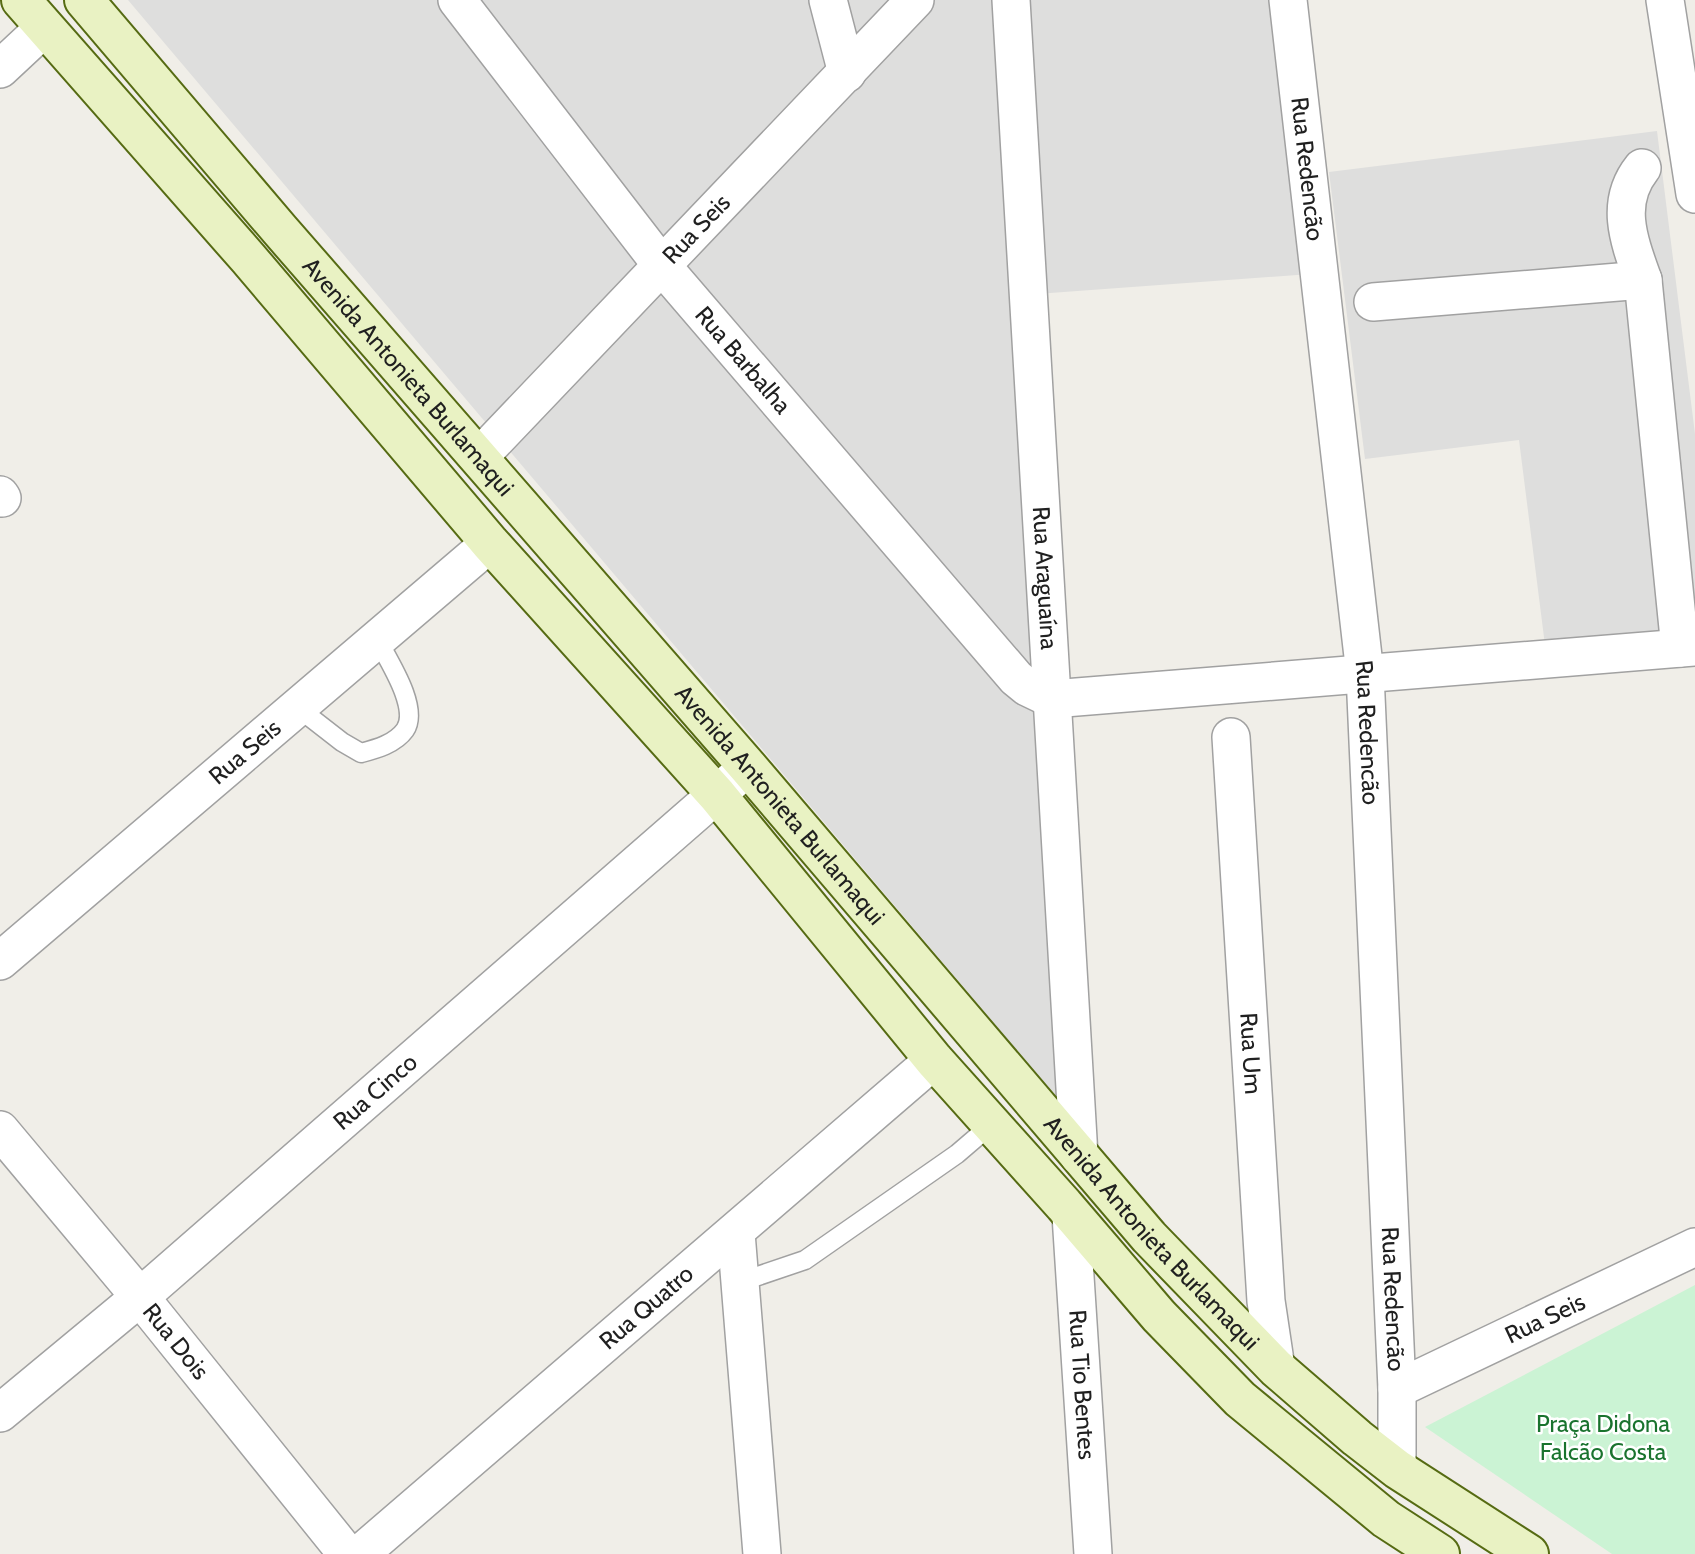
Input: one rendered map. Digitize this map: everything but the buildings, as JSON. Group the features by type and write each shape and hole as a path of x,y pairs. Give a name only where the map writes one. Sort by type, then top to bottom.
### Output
{"main road":[{"name":"Avenida Antonieta Burlamaqui","path":"84,0 748,767 1149,1237 1276,1368 1357,1438 1397,1469 1529,1554"},
{"name":"Avenida Antonieta Burlamaqui","path":"33,14 248,258 490,543 717,795 934,1060 1158,1315 1240,1399 1385,1519 1441,1554"},
{"path":"248,258 281,230"},
{"path":"999,1132 1037,1108"},
{"path":"1071,1215 1079,1156"},
{"path":"1441,1554 1464,1512"}],"street":[{"name":"Rua Barbalha","path":"457,0 663,267 1016,678 1027,687 1052,699"},
{"path":"828,0 847,73"},
{"name":"Rua Seis","path":"479,457 915,0"},
{"name":"Rua Araguaína","path":"1011,0 1079,1156"},
{"name":"Rua Redencão","path":"1288,0 1365,674 1397,1389 1397,1469"},
{"path":"1665,0 1695,194"},
{"path":"0,69 33,14"},
{"path":"1052,699 1688,648 1643,280 1632,248 1625,211 1632,180 1642,168"},
{"path":"1373,302 1643,280"},
{"name":"Rua Seis","path":"0,961 490,543"},
{"name":"Rua Um","path":"1231,737 1266,1301 1276,1368"},
{"name":"Rua Cinco","path":"0,1413 140,1297 748,767"},
{"name":"Rua Quatro","path":"360,1554 934,1060"},
{"name":"Rua Dois","path":"0,1130 140,1297 347,1554"},
{"name":"Rua Tio Bentes","path":"1071,1215 1093,1554"},
{"path":"736,1233 762,1554"},
{"name":"Rua Seis","path":"1397,1389 1695,1247"}],"lane":[{"path":"297,708 361,753 385,746 405,730 410,713 399,681 377,639"},
{"path":"740,1282 805,1260 957,1154 999,1132"}],"shaded area":[{"path":"128,0 1290,0 1324,273 1009,296 1071,1114"},
{"path":"1657,131 1695,434 1695,635 1546,653 1519,440 1365,459 1329,172"}],"green space":[{"name":"Praça Didona Falcão Costa","path":"1695,1285 1695,1554 1612,1554 1425,1427"}]}
